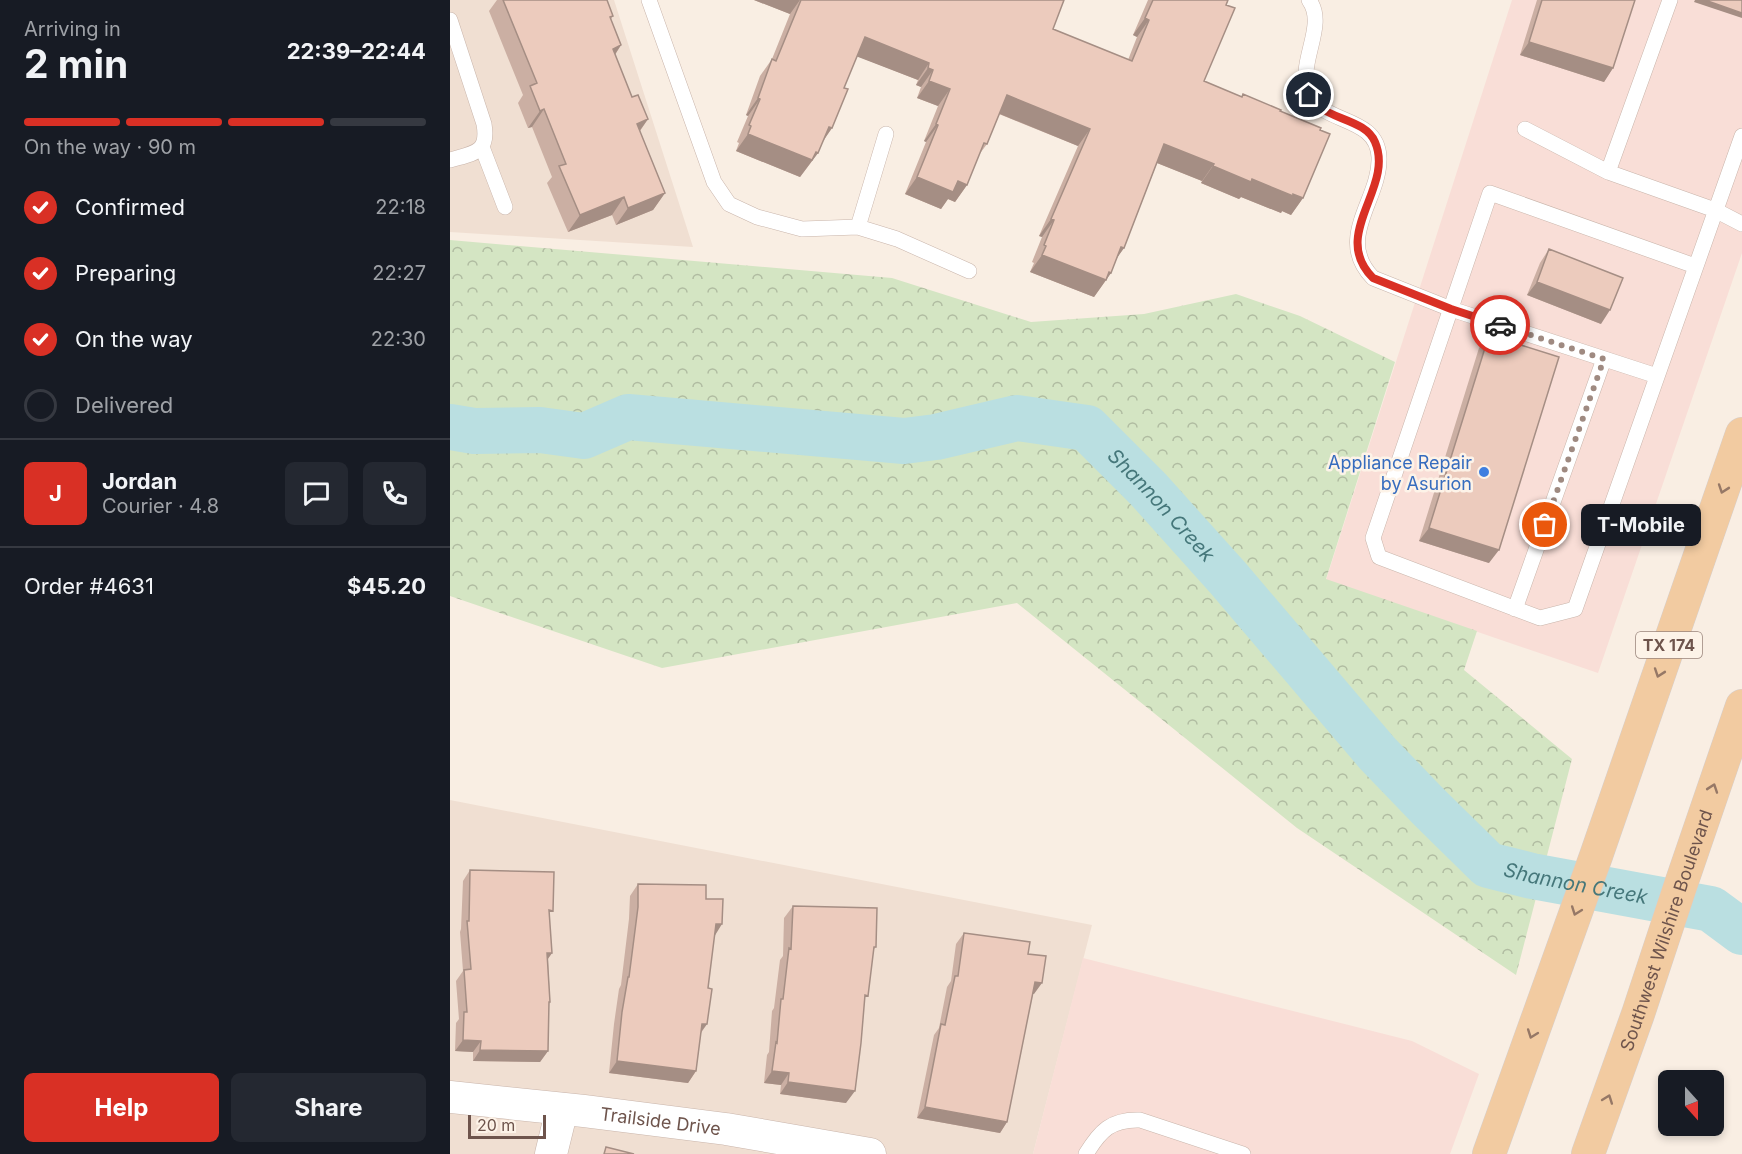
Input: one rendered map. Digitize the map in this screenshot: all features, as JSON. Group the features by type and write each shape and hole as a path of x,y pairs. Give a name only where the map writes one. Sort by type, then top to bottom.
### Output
{"main road":[{"name":"TX 174","path":"1489,1154 1596,856 1742,434"},
{"name":"Southwest Wilshire Boulevard","path":"1588,1154 1742,706"}],"street":[{"name":"Trailside Drive","path":"450,1097 726,1129 870,1154"},
{"path":"551,1154 562,1109"}],"lane":[{"path":"648,0 714,182 729,204 757,217 802,229 858,226 897,239 969,271"},
{"path":"1308,0 1313,6 1316,21 1309,49 1305,81 1309,95 1317,106 1368,131 1375,142 1379,156 1378,172 1359,224 1359,258 1373,278 1451,309 1657,376"},
{"path":"1608,172 1670,0"},
{"path":"450,20 484,124 486,137 482,147 471,154 450,160"},
{"path":"1525,129 1608,172 1715,210 1742,224"},
{"path":"858,226 886,134"},
{"path":"1695,266 1490,193 1373,538 1380,557 1540,618 1575,609 1742,136"},
{"path":"482,147 506,207"},
{"path":"1515,609 1604,359"},
{"path":"1086,1154 1106,1128 1128,1119 1140,1120 1243,1154"}],"shaded area":[{"path":"450,0 614,0 693,247 450,232"},
{"path":"1512,0 1742,0 1742,253 1598,673 1326,580"},
{"path":"450,800 1092,925 1033,1154 450,1154"},
{"path":"1083,958 1412,1041 1479,1074 1450,1154 1033,1154"}],"green space":[{"path":"450,240 892,278 1031,322 1144,314 1236,294 1300,316 1395,362 1326,579 1477,631 1464,670 1572,759 1516,975 1297,828 1017,603 662,668 450,596"}],"building":[{"path":"503,0 607,0 613,16 610,17 621,45 613,49 632,97 638,95 648,119 637,124 665,193 628,208 624,197 580,215 559,166 566,164 544,109 540,111 530,86 537,83"},
{"path":"801,0 1064,0 1053,29 1132,61 1149,20 1145,18 1153,0 1228,0 1226,5 1235,8 1204,81 1242,97 1243,94 1330,134 1303,198 1252,179 1251,182 1164,144 1124,248 1121,247 1106,280 1042,255 1054,220 1051,219 1090,129 1007,95 967,185 958,181 953,192 917,177 950,89 929,81 933,70 928,68 929,63 865,37 844,88 848,89 832,128 829,127 818,153 816,152 812,160 748,134 772,59 776,61"},
{"path":"1542,0 1635,0 1613,68 1529,42"},
{"path":"1705,0 1742,0 1742,13"},
{"path":"1549,249 1623,278 1610,310 1537,282"},
{"path":"1489,335 1559,357 1499,550 1429,528"},
{"path":"470,870 554,872 553,911 549,910 552,953 547,953 550,1002 548,1051 480,1050 481,1041 463,1040 464,1012 467,1012 464,970 471,969 467,921 469,921"},
{"path":"638,884 706,885 706,899 723,899 722,924 716,924 708,988 712,989 707,1024 702,1024 696,1071 617,1061 638,907"},
{"path":"793,906 877,908 876,947 874,947 868,996 865,995 855,1091 788,1082 789,1073 772,1071 789,948 791,949"},
{"path":"964,933 1030,942 1028,954 1046,956 1042,983 1035,982 1007,1122 925,1107 941,1024 945,1025 955,976 958,976"},
{"path":"606,1147 634,1154 604,1154"}],"waterway":[{"name":"Shannon Creek","path":"450,427 474,431 540,430 584,436 628,417 904,441 936,437 1017,418 1087,428 1148,489 1228,578 1377,753 1488,865 1532,876 1711,909 1742,932"}],"way so far":[{"path":"1500,325 1604,359 1545,525"}],"place":[{"name":"Appliance Repair by Asurion","path":"1484,472"},
{"name":"T-Mobile","path":"1545,525"}],"route":[{"path":"1309,95 1317,106 1368,131 1375,142 1379,156 1378,172 1359,224 1359,258 1365,269 1373,278 1451,309 1500,325"}]}
